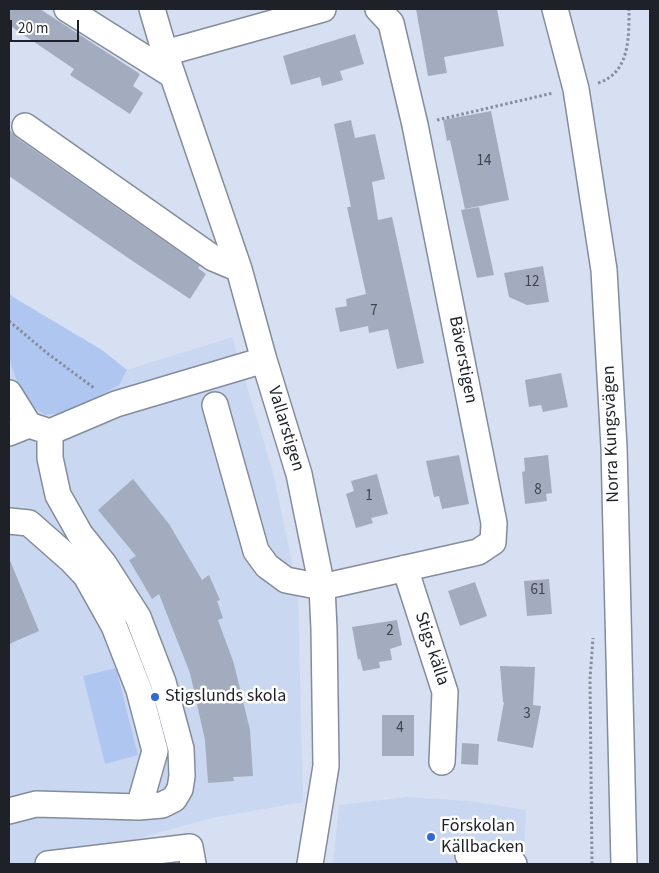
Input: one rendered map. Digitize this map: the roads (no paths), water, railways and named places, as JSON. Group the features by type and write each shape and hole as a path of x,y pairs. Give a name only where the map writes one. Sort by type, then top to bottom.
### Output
{"street":[{"path":"66,9 169,64 323,9"},
{"name":"Vallarstigen","path":"152,9 239,269 264,360 299,474 322,587 326,766 310,864"},
{"name":"Bäverstigen","path":"322,587 478,552 493,542 494,523 415,125 391,23 378,9"},
{"name":"Norra Kungsvägen","path":"555,9 576,89 605,280 614,447 624,864"},
{"path":"24,126 213,258 239,269"},
{"path":"29,430 264,360"},
{"path":"9,393 29,430 50,458 58,496 80,534 104,564 138,617 163,682 181,749 182,776 180,789 174,799 162,805 139,807 36,804 9,812"},
{"path":"215,405 256,551 268,566 286,580 322,587"},
{"path":"9,522 29,523 65,554 86,576 114,626 139,690 154,752 139,807"},
{"name":"Stigs källa","path":"405,568 445,692 442,762"},
{"path":"48,864 190,847 193,864"},
{"path":"468,855 514,864"},
{"path":"618,864 624,864"}],"place":[{"name":"Stigslunds skola","path":"155,697"},
{"name":"Förskolan Källbacken","path":"431,837"}]}
